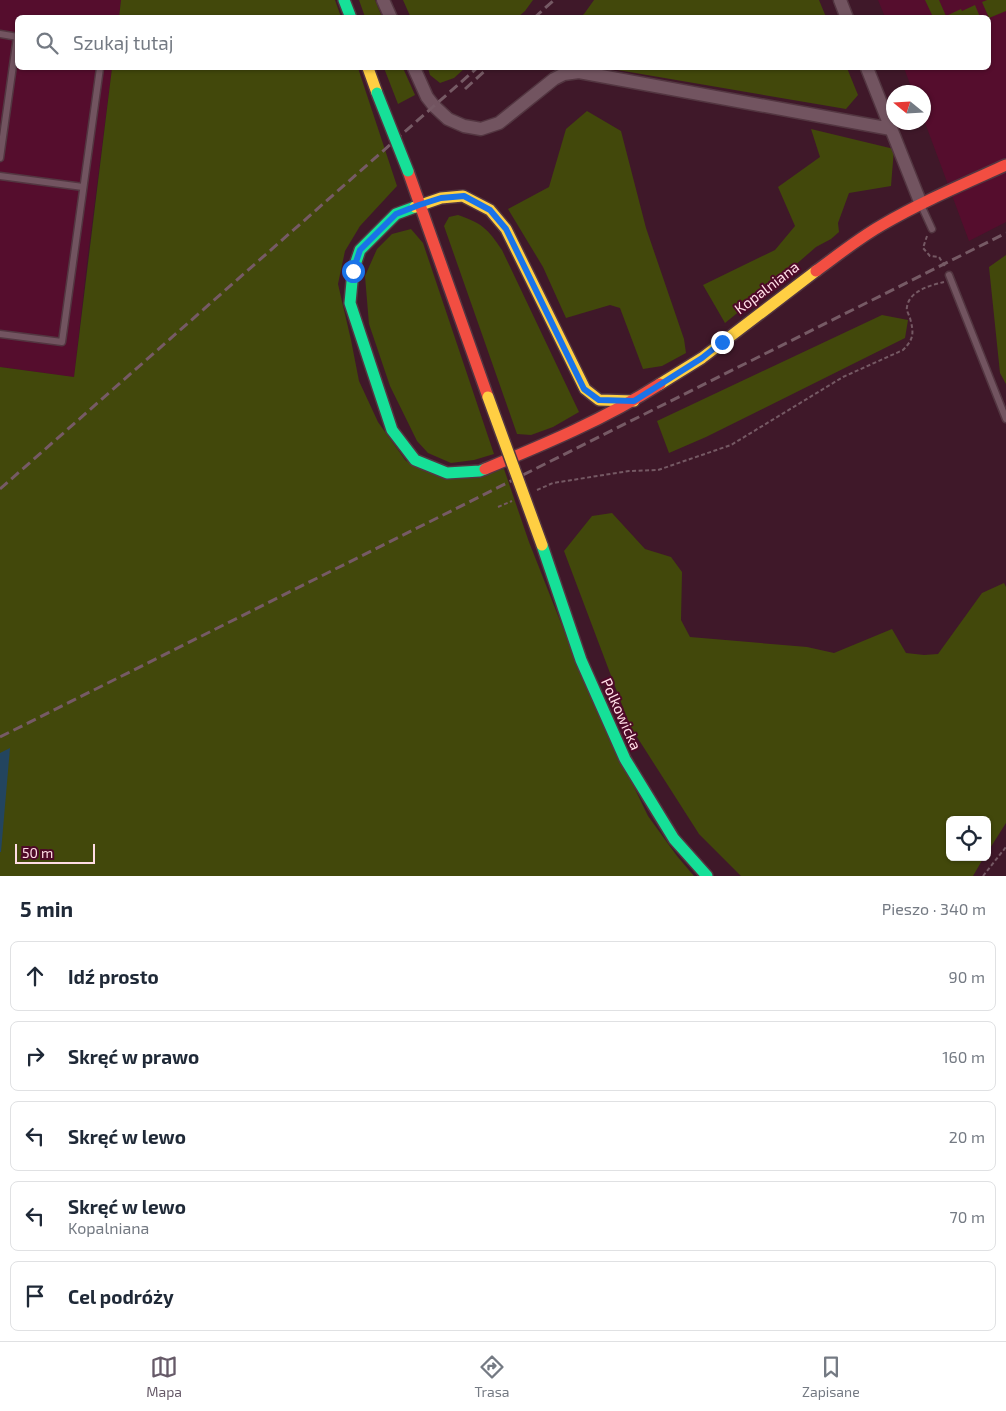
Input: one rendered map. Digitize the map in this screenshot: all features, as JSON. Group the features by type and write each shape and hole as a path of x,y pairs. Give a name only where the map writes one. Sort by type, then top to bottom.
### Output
{"street":[{"path":"344,0 349,15"},
{"path":"383,0 390,15"},
{"path":"840,0 845,15"},
{"name":"Polkowicka","path":"369,70 408,171 581,660 625,759 674,839 707,876"},
{"path":"415,70 427,97 448,119 464,126 481,129 499,123 554,79 564,74 579,72 886,128"},
{"path":"867,70 886,117"},
{"path":"891,130 921,204"},
{"name":"Kopalniana","path":"634,401 599,400 584,389 506,229 490,210 464,196 441,198 396,214 360,250 353,271 350,303 392,430 415,460 448,473 480,471 550,442 634,401 702,358 881,225 921,204 1006,165"}],"lane":[{"path":"0,34 15,37"},
{"path":"0,158 15,51"},
{"path":"0,334 62,342 100,70"},
{"path":"0,176 83,187"},
{"path":"921,204 931,228"},
{"path":"950,277 1006,419"}],"path":[{"path":"535,491 553,483 629,471 658,470 730,445 843,377 903,350 911,342 913,330 906,308 910,298 930,285 950,277 939,257 930,256 924,248 931,228"},
{"path":"498,507 517,499"},
{"path":"983,876 1006,847"}],"shaded area":[{"path":"0,0 121,0 119,15 15,15 15,70 112,70 74,377 0,367"},
{"path":"878,0 1006,0 1006,222 969,241 928,130 931,130 931,85 910,85 905,70 991,70 991,15 884,15"}],"green space":[{"path":"121,0 335,0 340,15 119,15"},
{"path":"359,0 375,0 381,15 364,15"},
{"path":"403,0 533,0 520,15 410,15"},
{"path":"594,0 819,0 825,15 583,15"},
{"path":"925,0 939,0 946,15 932,15"},
{"path":"987,0 1006,0 1006,11 991,17 991,15 988,15 982,2"},
{"path":"975,5 979,15 948,15 961,9 962,11"},
{"path":"112,70 359,70 397,186 360,226 345,251 338,284 359,381 378,422 406,461 452,478 504,469 529,542 572,651 608,733 648,816 694,876 0,876 0,367 74,377"},
{"path":"385,70 404,70 415,95 398,104"},
{"path":"429,70 463,70 454,78 440,83 430,75"},
{"path":"618,70 848,70 858,95 846,109"},
{"path":"587,111 621,131 646,228 684,339 686,353 662,366 643,369 620,308 610,305 566,318 543,267 508,209 549,187 566,129"},
{"path":"811,129 894,149 891,186 849,193 838,223 839,232 816,247 725,323 703,285 775,250 795,226 778,187 820,157"},
{"path":"458,215 479,224 493,237 502,250 579,412 553,427 531,435 517,434 444,226 449,217"},
{"path":"411,229 423,243 494,454 474,460 451,463 428,453 417,441 390,386 369,324 365,276 377,249 392,234"},
{"path":"1006,255 1006,384 1000,373 989,267"},
{"path":"882,315 908,320 905,338 706,437 669,453 657,421"},
{"path":"612,513 645,549 671,557 682,572 681,620 690,637 807,647 834,653 892,629 906,653 938,654 982,593 1004,583 1006,587 1006,823 991,847 991,816 946,816 946,861 982,861 973,876 741,876 699,834 630,726 564,551 592,516"}],"water":[{"path":"10,748 1,852 0,852 0,753"}],"railway":[{"path":"537,15 554,0"},
{"path":"0,489 475,70"},
{"path":"465,89 486,70"},
{"path":"0,737 1006,233"}],"traffic: fast":[{"path":"344,0 350,15"},
{"path":"377,93 408,171"},
{"path":"415,207 396,214 360,250 353,271 350,303 392,430 415,460 447,473 485,469"},
{"path":"542,545 581,660 625,759 674,839 707,876"}],"traffic: slow":[{"path":"369,70 377,93"},
{"path":"415,207 441,198 463,196 490,210 506,229 585,389 599,400 634,401"},
{"path":"660,384 702,358 816,271"},
{"path":"488,397 542,545"}],"traffic: jam":[{"path":"816,271 865,235 897,217 943,193 1006,165"},
{"path":"408,171 488,397"},
{"path":"485,469 596,420 660,384"}],"route":[{"path":"353,271 360,250 396,214 441,198 464,196 490,210 506,229 584,389 599,400 634,401 676,376 722,342"}]}
